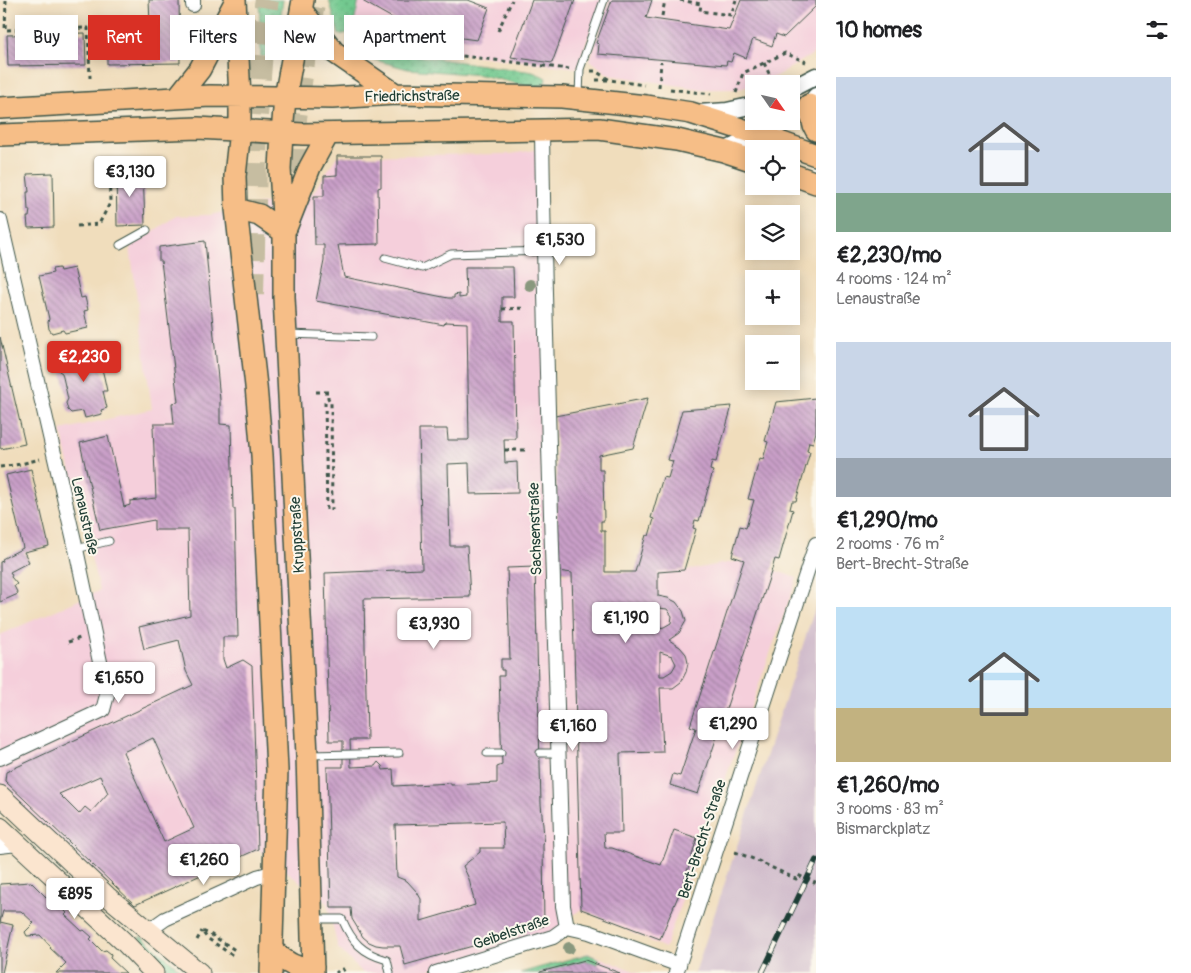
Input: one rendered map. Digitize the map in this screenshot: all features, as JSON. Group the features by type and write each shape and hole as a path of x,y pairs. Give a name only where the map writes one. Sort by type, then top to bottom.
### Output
{"main road":[{"name":"Kruppstraße","path":"235,1 240,97 240,130 235,176 236,209 262,455 277,770 271,973"},
{"path":"177,98 200,69 235,1"},
{"name":"Kruppstraße","path":"303,5 285,98 280,169 284,232 286,334 307,755 313,970"},
{"path":"303,5 334,52 396,94"},
{"name":"Friedrichstraße","path":"0,108 210,96 332,98 396,94 579,98 646,106 691,114 760,135 816,155"},
{"path":"812,101 816,130"},
{"path":"0,136 198,128 328,134 599,129 677,140 745,158"},
{"path":"236,209 259,215 284,232 310,167 328,134"},
{"path":"800,177 816,183"},
{"path":"0,795 106,896 200,973"},
{"path":"0,827 9,845 124,942 154,973"},
{"path":"272,950 296,966 313,970"}],"street":[{"path":"800,81 813,70"},
{"path":"800,111 812,101"},
{"path":"691,114 727,111 745,107"},
{"name":"Sachsenstraße","path":"542,129 547,404 563,906 567,927"},
{"path":"724,151 770,130"},
{"name":"Lenaustraße","path":"0,220 82,574 107,694 103,710 0,758"},
{"name":"Bert-Brecht-Straße","path":"678,969 816,544"},
{"path":"148,931 165,919 250,880 275,872"},
{"name":"Geibelstraße","path":"436,973 553,937 567,927 589,932 678,969"}],"lane":[{"path":"579,98 580,69 604,0"},
{"path":"120,245 147,230"},
{"path":"385,258 422,268 451,254 545,251"},
{"path":"286,334 371,337"},
{"path":"76,549 109,541"},
{"path":"307,755 399,753"},
{"path":"488,753 501,753"},
{"path":"540,753 559,753"},
{"path":"313,919 342,919 349,935 360,947 387,960 390,973"}],"path":[{"path":"6,0 5,30 88,28 90,78"},
{"path":"498,31 512,0"},
{"path":"662,16 665,0"},
{"path":"680,0 702,4 700,11 731,15 736,0"},
{"path":"727,94 737,93 743,73 785,52 813,70"},
{"path":"464,56 595,71 610,80 660,87 662,62"},
{"path":"764,63 770,75"},
{"path":"669,88 717,94"},
{"path":"77,226 99,224 110,203 109,159"},
{"path":"502,309 525,308"},
{"path":"316,392 328,392 330,403 332,510"},
{"path":"327,510 325,403 328,398"},
{"path":"505,450 528,450"},
{"path":"0,467 43,458"},
{"path":"68,642 77,639"},
{"path":"735,852 796,879 798,875 814,883 816,879"},
{"path":"197,940 202,932"},
{"path":"202,932 210,934 235,950"},
{"path":"202,932 207,938 232,955"},
{"path":"342,968 343,973"}],"shaded area":[{"path":"359,0 602,0 577,68 464,54 464,15 356,15"},
{"path":"609,0 816,0 816,51 778,75 745,75 745,87 739,89 701,89 609,75 590,60"},
{"path":"540,149 550,576 572,573 682,571 744,560 797,578 665,948 581,909 550,934 418,973 363,973 338,948 327,903 258,849 135,905 18,811 0,794 0,635 99,591 61,430 152,409 130,247 176,216 210,215 313,193 337,156 511,154"},
{"path":"816,605 816,973 695,973 735,852"},
{"path":"588,953 639,973 523,973"}],"green space":[{"path":"259,0 283,0 281,15 265,15 265,56 261,57"},
{"path":"329,0 359,0 356,15 344,15 344,34 339,35"},
{"path":"375,60 446,60 533,72 547,78 544,84 535,88 481,75 408,69"},
{"path":"139,937 143,937 184,973 172,973"},
{"path":"588,954 599,959 597,964 585,960 538,973 520,973"}],"building":[{"path":"149,0 179,0 179,15 170,15 170,60 180,60 180,63 107,64 107,60 160,60 160,15 150,15"},
{"path":"365,0 468,0 489,8 477,40 464,38 464,15 387,15 364,2"},
{"path":"532,0 575,0 552,63 511,57"},
{"path":"612,0 652,0 646,18 729,30 741,0 816,0 816,6 784,37 776,34 772,46 753,39 746,58 734,53 731,62 727,61 726,65 598,54 599,44 596,43"},
{"path":"78,33 85,33 86,65 8,66 7,35 15,35 15,60 78,60"},
{"path":"337,156 381,156 381,187 378,188 379,244 338,245 344,277 448,298 454,298 454,295 459,294 459,298 466,297 465,267 513,267 514,297 502,297 502,321 514,321 516,439 504,439 505,463 517,462 518,493 470,494 469,463 448,464 450,546 467,546 470,597 364,599 367,740 350,740 351,767 375,766 378,762 383,770 393,769 394,786 497,783 497,767 502,765 499,676 504,676 504,670 501,670 501,659 510,659 507,568 535,567 541,804 544,836 544,926 405,965 400,946 376,945 363,937 352,919 351,908 331,908 327,767 343,767 343,741 329,741 325,573 422,569 419,429 447,429 448,440 469,439 467,323 445,322 444,325 316,301 324,261 324,245 315,245 314,196 324,196 324,176 337,175","holes":["503,822 504,848 480,848 480,852 463,866 469,879 475,905 421,921 421,899 407,881 397,877 395,825"]},
{"path":"143,170 145,225 117,226 116,171"},
{"path":"53,173 54,227 28,228 27,217 29,217 30,210 28,210 27,174"},
{"path":"205,241 220,400 220,424 231,425 233,509 235,509 238,637 223,637 223,659 226,668 243,660 252,666 258,849 135,905 5,781 6,772 193,685 186,671 179,640 144,649 139,627 190,615 188,530 154,530 154,520 100,530 80,443 108,436 124,507 130,505 130,501 156,498 153,427 154,424 174,424 172,403 178,402 161,261 159,261 159,247","holes":["153,738 194,828 164,842 123,752","100,776 108,793 91,812 85,807 79,814 59,794"]},
{"path":"59,268 60,271 74,268 81,298 85,297 88,310 84,311 88,328 65,333 63,330 52,333 49,329 49,319 39,276 53,273 52,269"},
{"path":"0,337 25,444 1,449 0,447"},
{"path":"93,348 97,365 101,365 104,377 107,391 103,391 107,408 101,410 102,414 85,418 83,411 71,413 68,410 66,403 68,399 62,373 59,371 58,365 59,360 70,358 69,354"},
{"path":"648,398 633,448 599,455 599,470 603,470 604,521 601,521 601,531 605,531 605,572 635,572 646,535 649,536 654,519 651,518 663,477 668,478 673,461 668,460 682,410 732,406 716,462 712,461 710,470 713,471 699,521 695,520 693,528 696,529 684,570 658,572 658,596 676,602 683,611 686,621 679,633 669,640 680,647 686,654 688,663 681,682 673,688 660,688 663,752 620,753 622,833 604,833 605,848 612,848 661,865 674,830 697,838 684,882 660,939 581,909 572,573 558,571 555,416","holes":["659,608 667,609 672,616 671,623 660,628","660,652 672,656 676,664 672,671 664,676 660,676"]},
{"path":"816,398 816,432 813,443 809,442 807,451 810,452 796,501 792,501 790,509 793,510 779,560 775,559 698,794 670,785 673,774 680,776 696,728 690,726 744,560 732,556 740,526 746,528 754,500 748,499 760,458 763,459 768,442 765,441 776,402"},
{"path":"31,469 49,546 24,552 29,562 10,572 11,577 17,584 14,586 18,594 0,602 0,562 3,561 2,559 23,548 6,475"},
{"path":"31,882 58,909 61,907 67,913 65,915 82,931 84,930 92,937 90,939 102,951 106,950 111,954 110,958 126,973 56,973 66,963 50,948 40,935 27,936 25,932 34,923 21,911 3,911 0,922 0,884"},
{"path":"0,922 13,925 2,973 0,973"},
{"path":"585,960 620,973 540,973 540,972"}],"tunnel":[{"path":"252,295 256,116 263,25 267,0"},
{"path":"294,209 295,118 307,34 314,0"}],"railway":[{"path":"762,973 816,860"}]}
